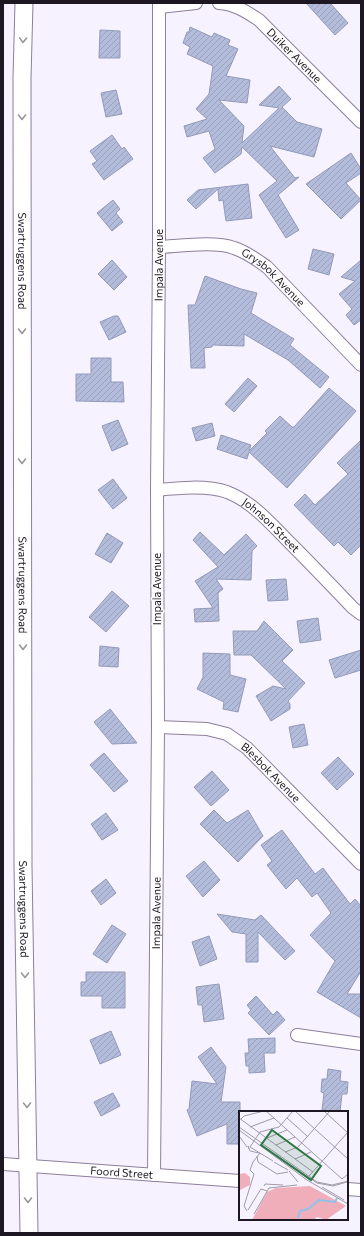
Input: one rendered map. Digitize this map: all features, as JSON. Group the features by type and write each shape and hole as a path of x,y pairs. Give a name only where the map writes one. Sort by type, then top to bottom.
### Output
{"main road":[{"name":"Swartruggens Road","path":"24,3 22,78 23,866 29,1233"}],"street":[{"path":"159,5 196,3"},
{"name":"Duiker Avenue","path":"219,3 228,4 244,10 259,20 361,122"},
{"name":"Impala Avenue","path":"154,1175 158,727 157,490 159,5"},
{"name":"Grysbok Avenue","path":"159,247 218,245 234,248 251,255 267,267 361,365"},
{"name":"Johnson Street","path":"157,490 182,487 202,488 226,492 243,501 261,514 353,608 361,614"},
{"name":"Blesbok Avenue","path":"158,727 207,729 227,734 247,748 361,864"},
{"path":"297,1035 361,1044"},
{"name":"Foord Street","path":"3,1164 239,1181"},
{"path":"348,1189 361,1190"}],"building":[{"path":"306,3 330,3 348,23 335,35"},
{"path":"190,27 212,37 214,33 230,40 228,45 238,49 226,76 250,80 247,103 219,100 244,126 242,143 279,108 259,105 279,86 291,99 282,107 297,122 322,129 314,157 270,146 295,178 299,177 278,195 299,230 286,238 259,195 277,181 242,147 241,154 215,173 203,158 215,149 209,131 187,137 184,126 207,119 196,109 209,94 213,66 187,54 190,47 183,43"},
{"path":"100,30 120,31 120,58 99,58"},
{"path":"116,90 122,114 106,117 101,93"},
{"path":"112,135 122,149 124,147 133,159 104,180 92,164 97,161 90,151"},
{"path":"351,153 361,169 361,173 346,183 361,200 341,219 306,184"},
{"path":"248,184 252,218 226,221 223,200 219,201 218,189 196,209 187,200 198,190"},
{"path":"113,200 120,209 116,213 123,222 112,231 97,213"},
{"path":"313,249 334,254 329,275 308,269"},
{"path":"112,260 127,277 114,290 98,274"},
{"path":"361,260 361,320 354,325 346,315 352,309 339,294 355,281 341,277"},
{"path":"205,276 257,293 251,313 294,339 290,345 329,377 320,388 288,360 244,334 244,346 212,345 212,347 204,348 205,368 191,368 188,305 195,305"},
{"path":"114,316 118,316 126,332 109,340 100,322"},
{"path":"91,358 111,358 111,382 123,382 124,402 76,401 76,374 91,374"},
{"path":"248,378 257,386 234,412 225,404"},
{"path":"329,388 356,411 287,488 249,452 247,459 217,449 221,435 251,445 249,451 267,433 265,431 280,416 292,427 294,427"},
{"path":"118,420 128,444 112,451 102,426"},
{"path":"212,423 215,436 196,441 192,428"},
{"path":"361,440 361,545 351,555 338,542 334,546 294,505 305,494 315,505 348,474 337,463"},
{"path":"113,479 127,498 113,509 98,490"},
{"path":"200,532 224,555 246,534 257,546 252,551 251,580 216,579 223,589 218,593 219,621 195,622 194,609 213,608 195,581 218,567 193,540"},
{"path":"107,533 123,543 111,563 95,554"},
{"path":"286,579 288,600 268,601 266,580"},
{"path":"112,591 129,606 106,632 89,617"},
{"path":"318,618 321,640 300,643 297,621"},
{"path":"264,621 293,650 282,661 305,683 288,701 290,704 290,709 271,721 256,696 273,686 286,689 251,655 234,655 233,631 257,631"},
{"path":"100,646 119,648 118,667 99,666"},
{"path":"361,650 361,670 335,678 329,660"},
{"path":"203,653 230,654 230,675 246,679 238,712 223,709 224,702 197,689 203,677"},
{"path":"110,709 137,743 112,744 94,722"},
{"path":"304,724 308,745 293,748 289,727"},
{"path":"104,753 128,781 114,792 90,765"},
{"path":"338,757 354,774 337,790 321,773"},
{"path":"212,771 229,790 211,806 194,787"},
{"path":"214,810 227,823 248,810 263,836 238,862 200,824"},
{"path":"106,813 118,830 102,840 91,824"},
{"path":"282,830 315,874 323,868 350,904 355,899 361,906 361,971 347,994 361,994 361,1018 317,992 335,961 310,935 331,913 317,893 312,897 297,878 286,889 267,865 272,861 261,845"},
{"path":"204,861 220,880 203,897 186,876"},
{"path":"106,879 116,893 101,905 91,891"},
{"path":"217,914 255,920 261,915 295,951 285,960 258,932 258,962 246,962 246,934 232,932"},
{"path":"112,925 126,934 107,963 93,954"},
{"path":"209,936 217,959 200,966 192,942"},
{"path":"86,972 125,972 125,1008 102,1008 102,996 81,996 81,982 86,982"},
{"path":"219,984 224,1019 204,1022 202,1005 198,1005 196,987"},
{"path":"256,996 273,1015 277,1011 285,1020 269,1035 248,1013 251,1010 247,1005"},
{"path":"111,1031 121,1055 100,1064 90,1040"},
{"path":"275,1038 275,1053 264,1053 265,1072 249,1073 249,1066 246,1066 245,1053 249,1053 248,1039"},
{"path":"211,1047 226,1067 221,1102 240,1102 239,1144 227,1144 227,1124 197,1136 187,1110 189,1109 192,1081 217,1084 198,1057"},
{"path":"328,1069 341,1071 340,1081 348,1082 347,1094 342,1094 340,1111 322,1110 324,1093 321,1092 322,1079 327,1079"},
{"path":"113,1093 120,1106 101,1116 94,1102"}]}
